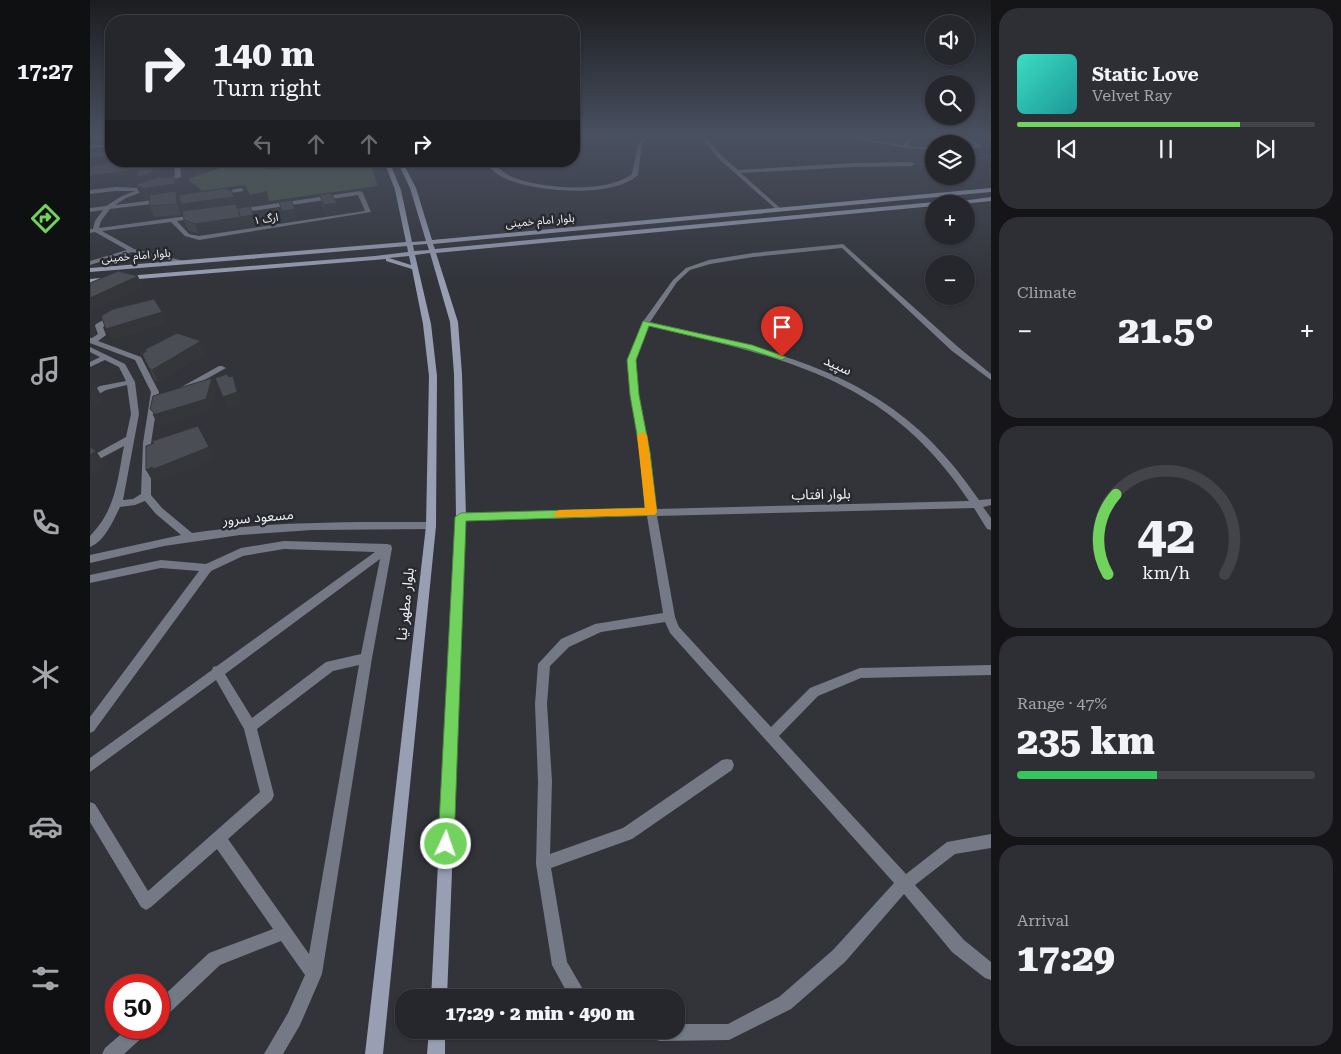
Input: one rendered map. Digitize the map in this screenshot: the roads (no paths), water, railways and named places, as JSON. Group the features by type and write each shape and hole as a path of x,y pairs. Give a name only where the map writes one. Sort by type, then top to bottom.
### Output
{"main road":[{"name":"بلوار مطهر نیا","path":"374,1054 431,526 433,376 427,324 416,268 396,184"},
{"path":"411,184 454,322 458,374 461,517 439,989"},
{"name":"بلوار امام خمینی","path":"90,270 376,247 411,248 430,246 460,238 991,190"},
{"path":"975,201 991,199"},
{"name":"بلوار امام خمینی","path":"90,281 375,258 411,248 430,246 462,248 925,205"},
{"path":"460,238 455,244 462,248"},
{"path":"375,258 383,255 384,252 376,247"},
{"path":"375,258 397,261 416,268"},
{"path":"436,1054 437,1039"}],"street":[{"path":"93,231 97,221 106,209 135,192 157,184"},
{"path":"532,184 559,188 593,188 620,184"},
{"path":"751,184 778,209"},
{"path":"90,192 116,189 144,189"},
{"path":"212,194 241,190"},
{"name":"ارگ ۱","path":"172,220 187,235 199,238 368,212 360,193 222,213"},
{"path":"90,210 203,196"},
{"path":"93,231 202,216"},
{"path":"93,231 132,250 185,262"},
{"path":"991,378 955,349 844,246 753,255 709,262 688,269 675,280 646,323 632,360 634,395 645,452 651,512 669,617 674,630 772,735 958,946 991,972"},
{"path":"90,263 132,250"},
{"path":"91,343 102,335 99,326 122,314"},
{"name":"سپید","path":"646,323 749,347 798,362 851,385 896,416 937,452 991,526"},
{"path":"90,543 105,527 117,504 131,438 134,414 131,382 122,366 106,357 91,343"},
{"path":"91,343 138,359 155,392 147,443 146,496 159,511 190,537"},
{"path":"90,365 106,357"},
{"path":"170,396 222,368"},
{"path":"90,396 103,388 131,382"},
{"path":"153,405 162,400"},
{"path":"90,461 131,438"},
{"path":"117,504 135,502 146,496"},
{"name":"بلوار افتاب","path":"461,517 976,504 991,502"},
{"name":"مسعود سرور","path":"90,559 136,547 241,530 316,526 431,526"},
{"path":"90,727 207,568 241,552 284,545 387,548"},
{"path":"273,1054 294,1019 314,974 366,658 387,548"},
{"path":"90,766 387,548"},
{"path":"90,579 161,564 207,568"},
{"path":"575,989 560,965 543,864 545,781 541,704 544,664 565,643 599,627 669,617"},
{"path":"250,727 330,666 366,658"},
{"path":"772,735 814,692 860,674 991,670"},
{"path":"90,809 146,902 267,795 250,727 217,671"},
{"path":"543,864 627,834 727,765"},
{"path":"219,839 314,974"},
{"path":"685,1033 729,1032 786,1003 839,956 897,890 952,847 991,841"},
{"path":"170,1001 215,959 284,932"},
{"path":"111,1054 128,1039"}]}
